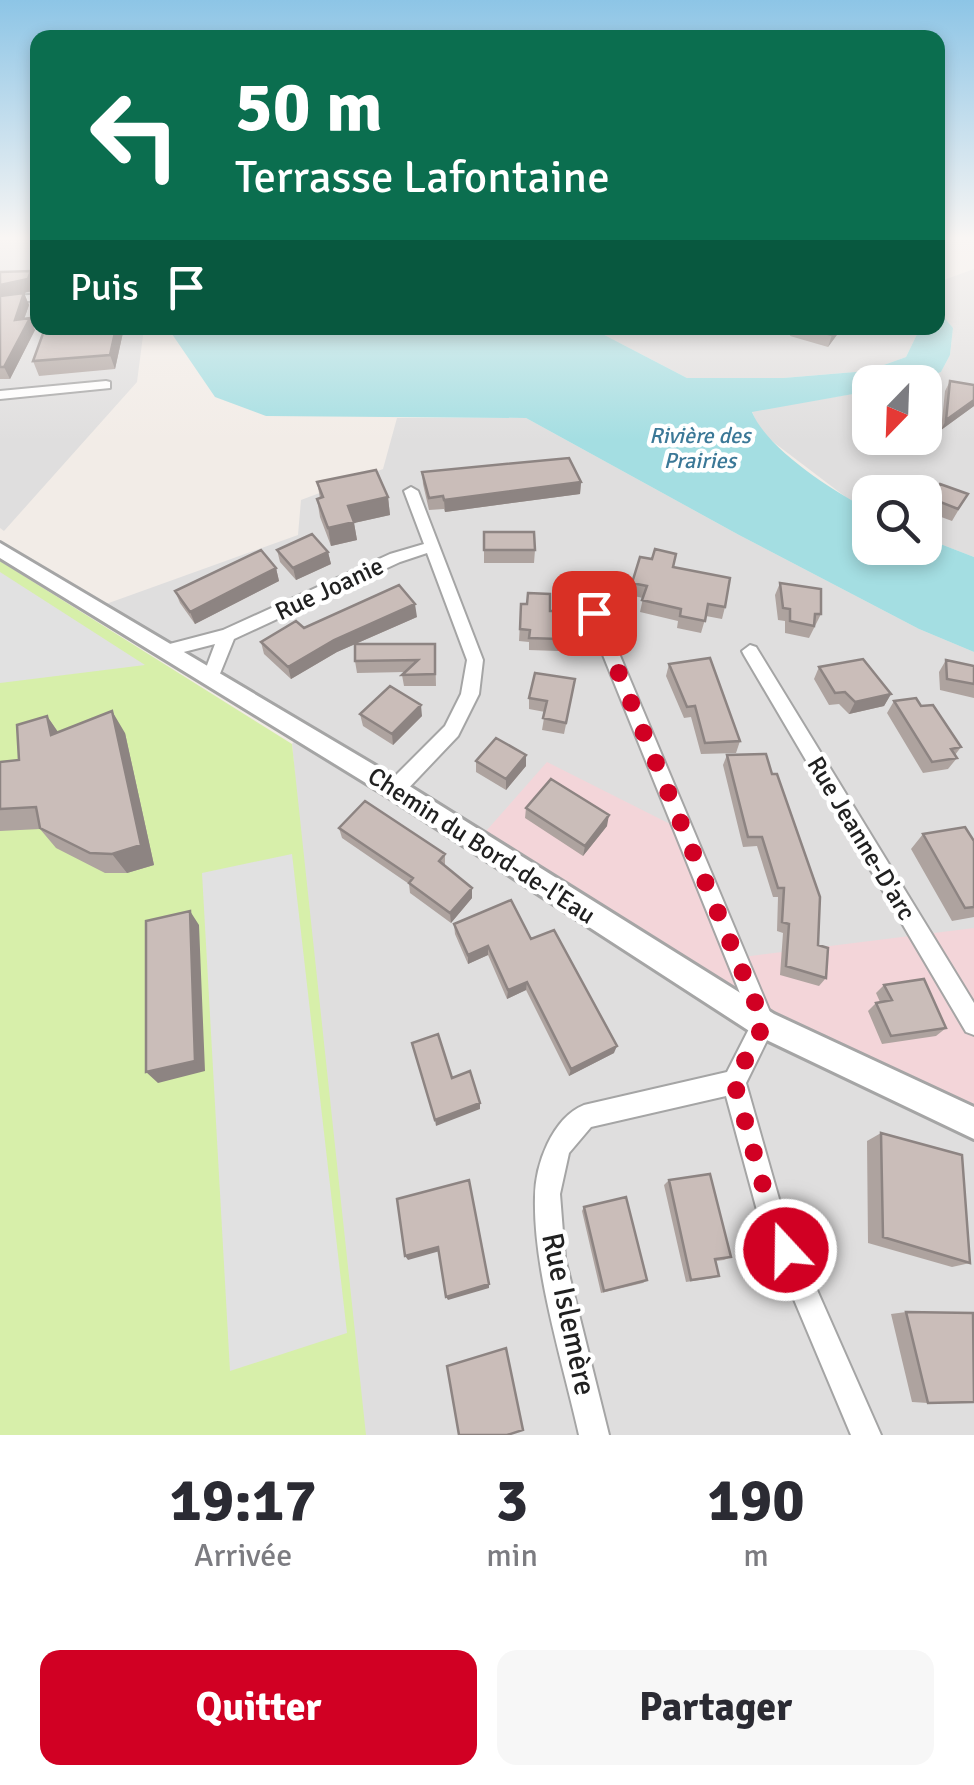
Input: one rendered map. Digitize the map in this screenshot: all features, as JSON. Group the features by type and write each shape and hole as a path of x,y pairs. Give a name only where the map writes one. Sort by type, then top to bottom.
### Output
{"street":[{"path":"0,395 106,385"},
{"path":"395,788 452,731 470,694 475,660 411,491"},
{"name":"Rue Joanie","path":"168,650 227,635 395,558 433,546"},
{"name":"Chemin du Bord-de-l'Eau","path":"0,549 395,788 764,1024 974,1123"},
{"path":"594,613 764,1024 734,1082 771,1214 866,1435"},
{"path":"211,676 227,635"},
{"name":"Rue Jeanne-D'arc","path":"750,651 974,1024"},
{"name":"Rue Islemère","path":"594,1435 552,1258 547,1194 558,1147 584,1116 734,1082"}],"shaded area":[{"path":"0,307 30,307 30,335 143,335 137,382 4,531 0,528"},
{"path":"945,307 974,307 974,557 942,545 942,475 852,475 852,501 760,432 752,411 852,394 852,455 942,455 942,370 950,355 953,328 945,318"},
{"path":"604,335 917,335 906,357 884,365 852,365 852,372 783,378 687,378"},
{"path":"397,418 526,418 739,535 919,629 974,652 974,1435 353,1435 292,744 304,727 106,604 298,535 301,500 383,469"},
{"path":"0,572 145,665 0,683"},
{"path":"547,762 684,831 743,957 974,928 974,1123 764,1024 479,839"},
{"path":"292,854 347,1333 230,1371 202,873"}],"green space":[{"path":"0,561 292,744 366,1435 0,1435"}],"water":[{"name":"Rivière des Prairies","path":"945,318 953,328 950,355 942,370 942,365 884,365 906,357 917,335 945,335"},
{"name":"Rivière des Prairies","path":"173,335 604,335 687,378 783,378 852,372 852,394 752,412 786,455 852,500 852,565 942,565 942,545 974,557 974,652 919,629 739,535 526,418 266,416 215,397"}],"building":[{"path":"0,307 19,307 15,320 30,318 4,367 0,367"},
{"path":"42,335 114,335 110,355 33,361"},
{"path":"950,381 974,385 974,400 946,420"},
{"path":"569,458 581,482 444,500 443,496 429,498 422,472"},
{"path":"376,470 388,497 348,506 354,522 328,528 317,499 323,497 317,482"},
{"path":"942,485 968,494 958,509 942,503"},
{"path":"484,532 534,532 535,550 484,550"},
{"path":"312,534 328,552 293,568 277,550"},
{"path":"655,549 676,554 673,567 730,578 725,607 708,604 705,621 680,616 681,609 642,600 647,586 632,583 640,557 652,559"},
{"path":"261,550 276,568 190,612 175,591"},
{"path":"780,583 821,589 821,614 815,614 814,626 790,621 790,609 783,608"},
{"path":"399,585 415,604 334,640 288,667 261,642 296,621 304,628"},
{"path":"528,593 550,594 550,611 560,611 559,639 529,638 530,630 520,629 521,604 527,604"},
{"path":"355,644 435,644 435,674 402,675 418,660 355,661"},
{"path":"710,658 740,741 705,743 695,706 687,707 669,664"},
{"path":"863,659 891,694 855,702 845,692 835,693 819,667"},
{"path":"946,660 974,666 974,684 947,679"},
{"path":"535,673 575,679 566,723 543,718 547,701 529,698"},
{"path":"390,686 421,705 392,734 360,714"},
{"path":"916,698 921,706 933,705 961,747 951,749 957,758 932,762 894,701"},
{"path":"112,711 141,845 112,854 90,853 40,828 36,807 0,809 0,762 19,760 17,725 47,716 51,735"},
{"path":"496,738 526,755 506,779 476,761"},
{"path":"766,754 772,774 777,774 820,897 818,945 828,948 826,978 786,966 789,924 782,922 784,888 778,888 762,837 748,837 727,755"},
{"path":"551,779 609,815 585,846 526,808"},
{"path":"365,801 445,854 439,861 472,888 450,913 409,883 413,878 339,828"},
{"path":"965,827 974,841 974,907 965,908 923,834"},
{"path":"511,900 531,939 554,930 617,1046 571,1069 527,982 508,990 488,946 468,955 454,924"},
{"path":"190,911 195,1061 146,1072 146,921"},
{"path":"924,979 946,1028 891,1036 876,1003 892,1000 884,985"},
{"path":"438,1034 452,1078 470,1071 480,1103 435,1120 412,1043"},
{"path":"881,1133 962,1155 970,1263 883,1237"},
{"path":"710,1174 731,1257 715,1259 719,1276 691,1280 669,1180"},
{"path":"469,1180 489,1284 446,1297 438,1247 405,1256 397,1199"},
{"path":"626,1197 647,1280 604,1291 584,1207"},
{"path":"906,1312 973,1313 974,1402 928,1403"},
{"path":"506,1348 523,1430 507,1435 459,1435 447,1366"}],"route":[{"path":"594,613 764,1024 734,1082 771,1214 786,1250"}]}
